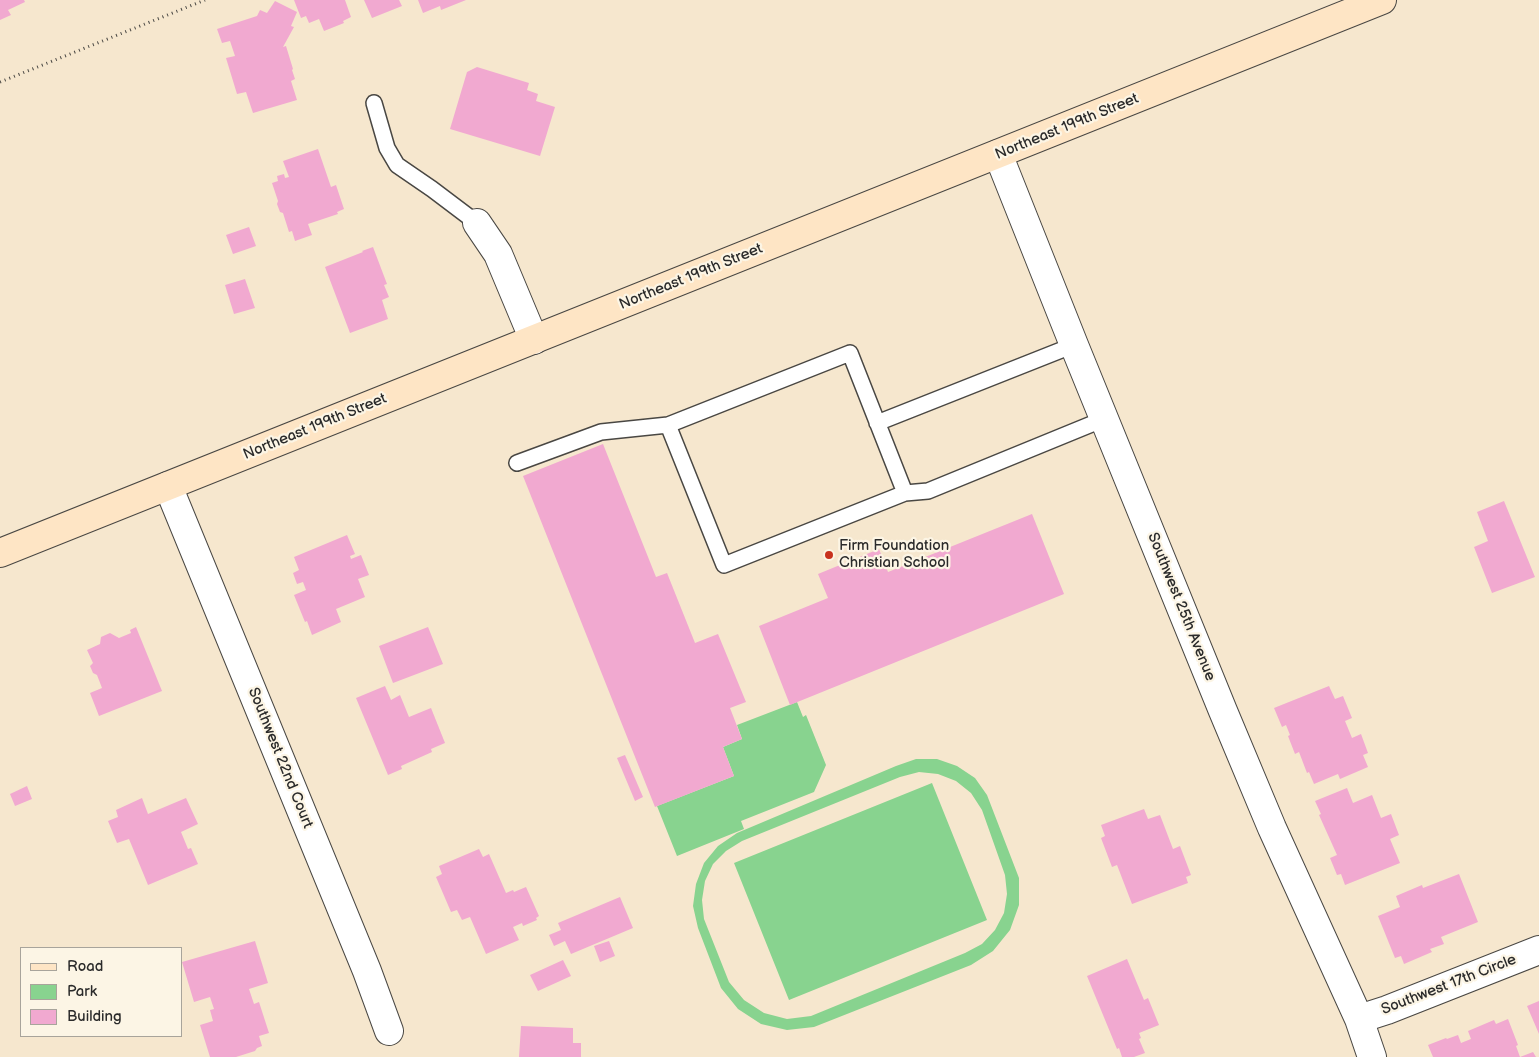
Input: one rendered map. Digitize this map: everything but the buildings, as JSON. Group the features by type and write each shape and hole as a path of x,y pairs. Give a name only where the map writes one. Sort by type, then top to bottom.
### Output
{"main road":[{"name":"Northeast 199th Street","path":"0,553 1382,0"}],"street":[{"name":"Southwest 25th Avenue","path":"998,154 1104,420 1258,795 1358,1019 1372,1057"},
{"path":"477,223 498,254 534,340"},
{"name":"Southwest 22nd Court","path":"168,486 367,971 389,1031"},
{"name":"Southwest 17th Circle","path":"1358,1019 1386,1010 1539,950"}],"lane":[{"path":"374,103 387,148 397,165 432,188 477,223"},
{"path":"878,423 1074,345"},
{"path":"517,463 601,432 668,426 850,353 905,493"},
{"path":"668,426 724,565 905,493 928,491 1104,420"}],"path":[{"path":"0,82 205,0"}],"green space":[{"path":"797,702 803,717 806,715 826,765 814,792 741,821 744,829 677,856 657,806 734,776 723,747 742,739 737,725"},
{"path":"916,759 937,759 957,766 975,778 987,795 1019,878 1019,905 1010,930 993,951 971,965 814,1027 787,1030 761,1024 738,1009 721,988 698,928 693,906 696,884 704,863 718,846 737,833","holes":["919,772 938,774 956,781 971,793 982,810 1005,875 1007,894 1004,913 995,930 982,944 965,953 811,1016 787,1019 764,1013 744,1000 729,982 704,919 702,900 705,881 713,864 726,851 742,841 900,777"]},
{"path":"932,783 987,920 789,1000 734,863"}],"place":[{"name":"Firm Foundation Christian School","path":"829,555"}]}
